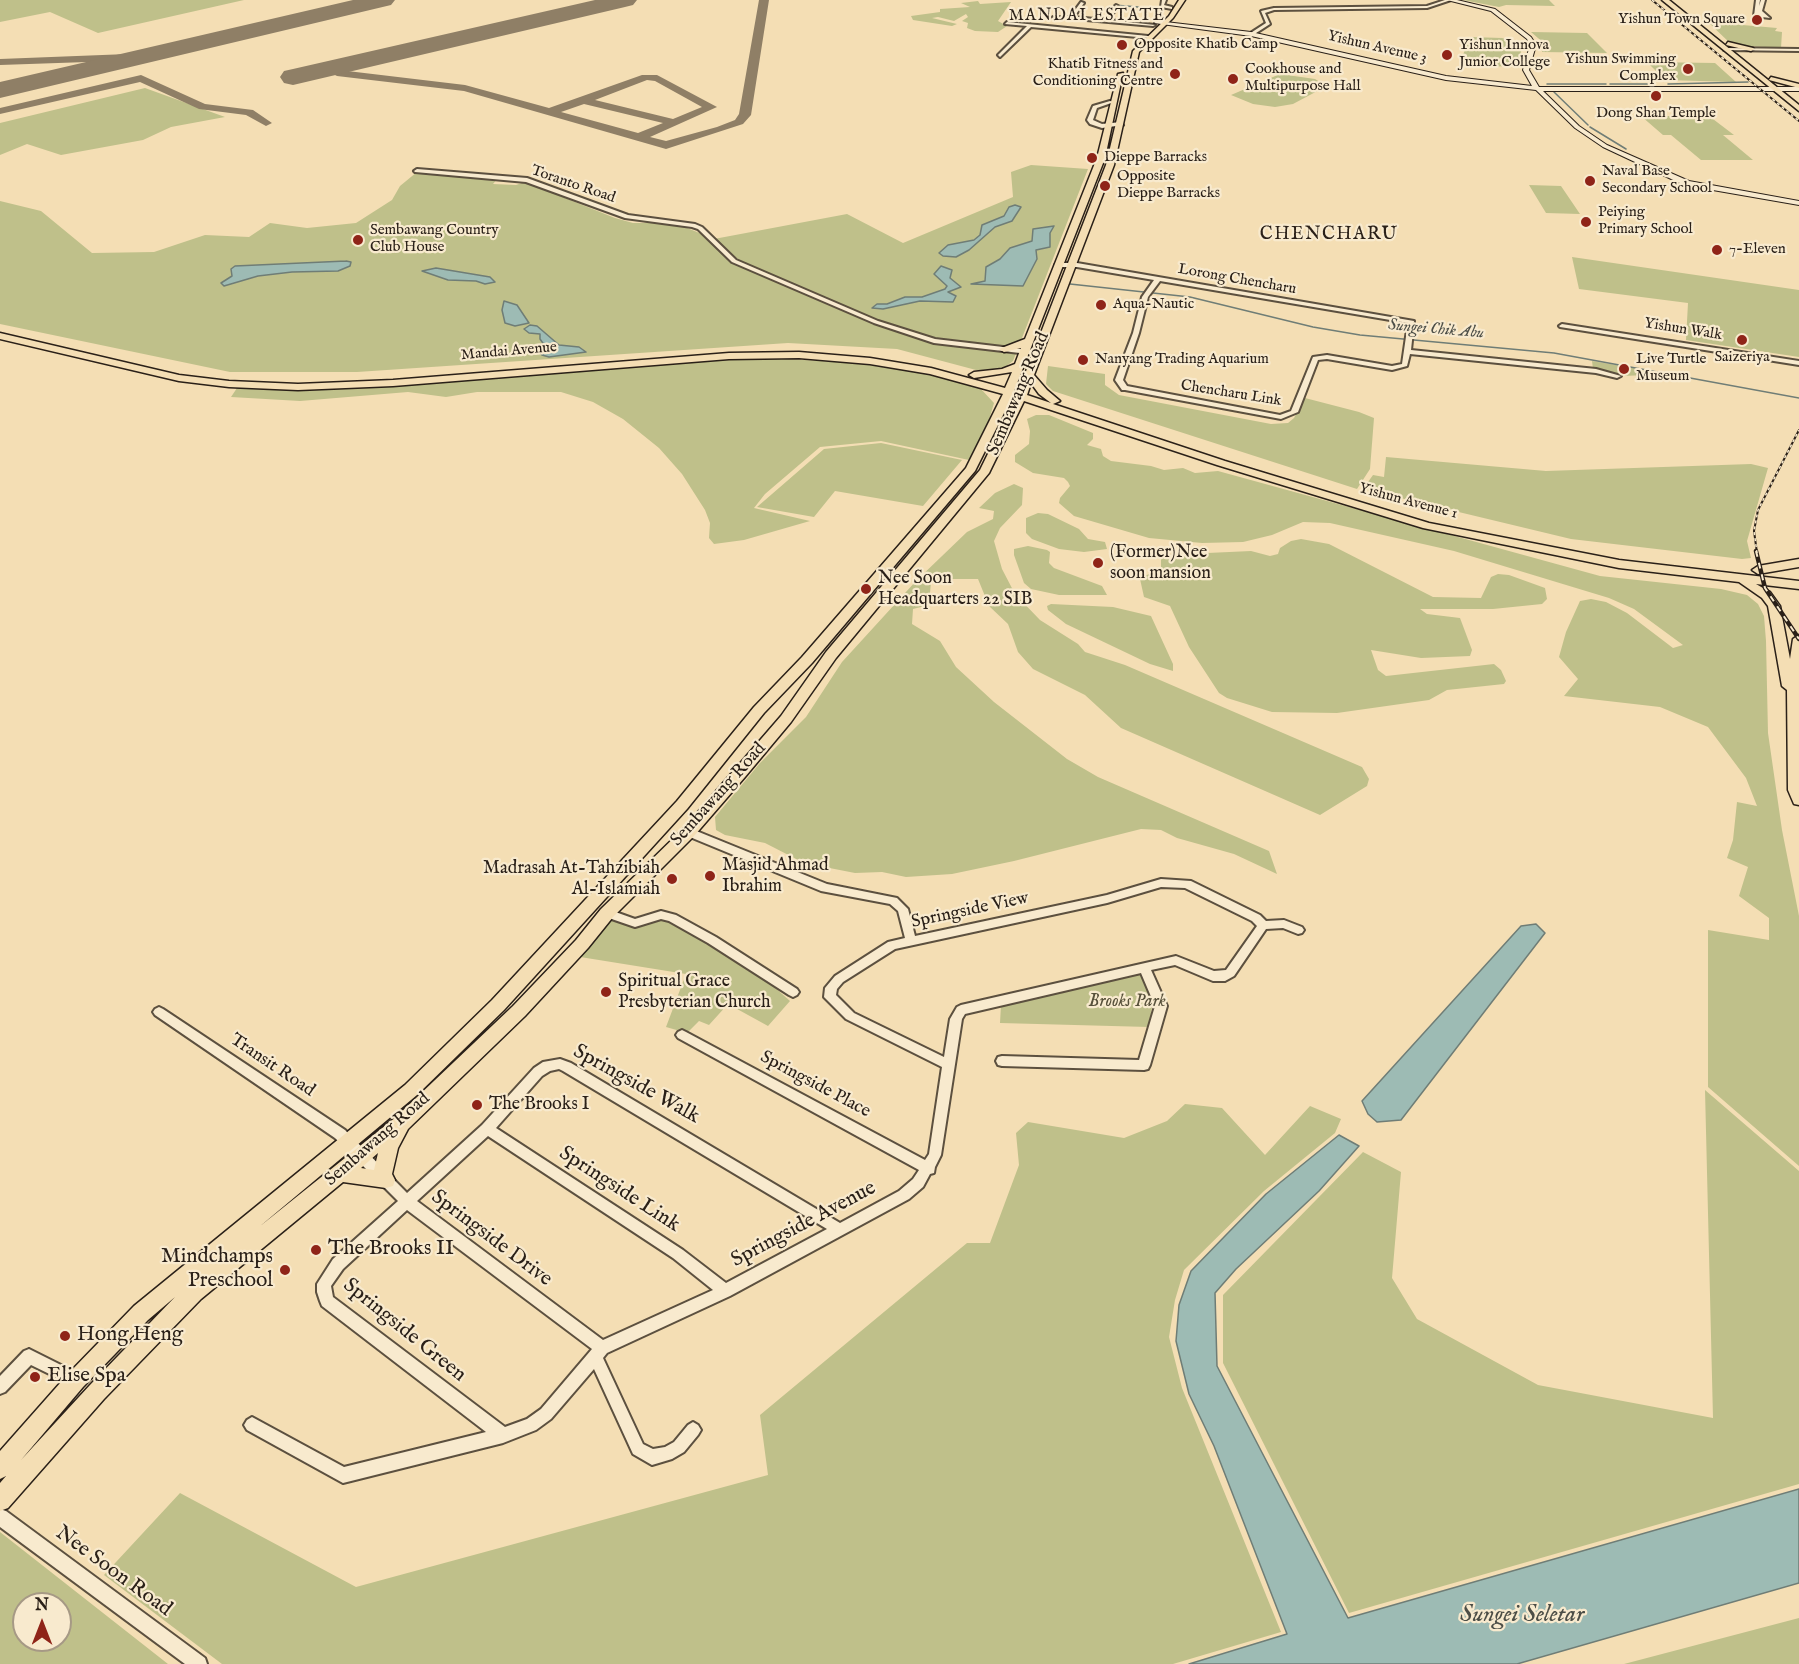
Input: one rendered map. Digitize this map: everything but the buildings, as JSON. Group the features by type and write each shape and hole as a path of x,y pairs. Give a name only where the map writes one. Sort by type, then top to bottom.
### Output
{"main road":[{"name":"Sembawang Road","path":"1162,22 1175,0"},
{"name":"Sembawang Road","path":"0,1500 97,1392 194,1292 340,1173 356,1149 411,1090 498,1005 682,805 727,749 971,469 1003,407 1025,346 1101,158 1112,102 1128,51 1162,22 1182,0"},
{"path":"1449,0 1494,10 1529,38 1533,45 1526,70 1587,135 1653,168 1699,186 1799,202"},
{"path":"1457,0 1497,9 1536,40 1539,45 1531,72 1540,87"},
{"path":"1665,0 1733,49 1799,109"},
{"path":"1672,0 1733,49 1774,86 1796,98"},
{"path":"1162,22 1184,23"},
{"path":"1162,22 1174,24"},
{"name":"Yishun Avenue 3","path":"1184,23 1250,33 1444,74 1540,87 1751,88"},
{"name":"Yishun Avenue 3","path":"1174,24 1250,33"},
{"name":"Sembawang Road","path":"0,1468 75,1380 141,1313 283,1194 402,1123 519,1011 582,944 606,913 689,832 740,774 786,719 831,655 987,468 1013,416 1110,165 1136,51 1145,36"},
{"path":"1733,49 1754,50"},
{"path":"1733,49 1754,50"},
{"path":"1751,88 1760,84 1799,88"},
{"path":"1751,88 1774,86 1799,88"},
{"path":"1796,98 1794,91 1799,88"},
{"name":"Mandai Avenue","path":"0,328 142,364 237,378 303,381 626,358 795,351 876,356 1022,393"},
{"name":"Mandai Avenue","path":"0,336 135,369 230,384 298,387 393,383 729,356 788,356 870,361 977,380"},
{"path":"1004,349 1025,346"},
{"path":"977,380 1018,366"},
{"path":"1028,373 1043,392 1055,401"},
{"path":"977,380 998,399 1003,407"},
{"name":"Yishun Avenue 1","path":"1022,393 1055,401 1329,491 1468,526 1609,553 1799,575"},
{"name":"Yishun Avenue 1","path":"1022,393 1070,412 1306,490 1427,526 1559,554 1799,585"},
{"path":"1013,416 1039,408 1070,412"},
{"path":"1758,570 1799,563"},
{"path":"1740,579 1766,595 1774,606 1794,715"},
{"path":"1799,639 1794,715 1795,790 1799,800"},
{"path":"727,749 733,759 752,760"},
{"path":"712,768 734,767 740,774"},
{"path":"340,1173 384,1178 389,1148 402,1123"}],"street":[{"path":"1103,0 1132,0"},
{"path":"1164,0 1162,6 1170,8"},
{"path":"1266,21 1260,12 1271,9 1425,6 1443,0"},
{"path":"1266,21 1263,12 1274,9 1427,7 1449,0"},
{"path":"1071,18 1081,4 1089,5"},
{"path":"1106,21 1115,7 1107,7"},
{"path":"1055,17 1162,22"},
{"path":"1250,33 1266,21"},
{"path":"1130,34 1029,27 1009,24 1130,34 1145,36"},
{"path":"1000,56 1029,27"},
{"path":"1754,50 1799,50"},
{"path":"1112,102 1093,109 1090,120 1092,123 1108,127 1121,124"},
{"name":"Toranto Road","path":"417,171 527,180 627,217 693,225 700,228 734,261 876,322 934,341 1004,349"},
{"name":"Lorong Chencharu","path":"1058,265 1071,264 1412,322 1409,344"},
{"name":"Chencharu Link","path":"1158,279 1148,292 1119,380 1121,385 1134,390 1274,417 1286,417 1293,412 1315,358 1327,357 1399,368 1406,365 1409,344"},
{"name":"Yishun Walk","path":"1562,326 1799,363"},
{"path":"1409,344 1592,370 1617,376"},
{"path":"1025,346 1037,352"},
{"path":"689,832 825,888 893,901 902,909 911,941"},
{"name":"Springside View","path":"949,1065 850,1016 830,998 831,988 839,979 892,945 1096,902 1171,882 1186,884 1256,918 1263,925"},
{"path":"606,913 635,923 661,915 672,918 712,940 793,992"},
{"path":"1263,925 1284,924 1298,930"},
{"name":"Springside Avenue","path":"252,1425 343,1475 531,1425 546,1414 599,1352 725,1291 904,1196 929,1168 937,1144 956,1019 961,1010 1144,967 1181,961 1212,976 1225,976 1230,973 1263,925"},
{"path":"1002,1061 1144,1065 1161,1006 1144,967"},
{"name":"Transit Road","path":"159,1012 317,1117 356,1149"},
{"name":"Springside Place","path":"682,1035 929,1168"},
{"name":"Springside Walk","path":"407,1202 487,1129 538,1072 553,1064 560,1064 840,1230"},
{"name":"Springside Link","path":"487,1129 678,1254 725,1291"},
{"name":"Springside Drive","path":"356,1149 407,1202 599,1352 638,1449 652,1457 667,1454 679,1447 693,1430"},
{"name":"Springside Green","path":"407,1202 338,1264 324,1284 327,1301 503,1434"},
{"path":"0,1387 29,1356 75,1380"},
{"name":"Nee Soon Road","path":"0,1517 199,1664"}],"green space":[{"path":"0,0 244,0 98,33 50,12 0,22"},
{"path":"1463,0 1549,0 1555,6 1506,5 1499,7"},
{"path":"978,1 980,4 1011,2 998,21 1007,26 998,32 975,31 967,28 968,23 962,21 968,17 966,14 954,21 938,17 932,18 957,24 952,26 913,20 911,16 940,12 940,9 970,7 961,3"},
{"path":"1708,22 1777,28 1775,31 1782,32 1781,48 1732,45"},
{"path":"1531,32 1587,33 1607,53 1542,52 1545,44"},
{"path":"1470,37 1502,38 1520,43 1523,45 1517,65 1493,67 1461,60"},
{"name":"Yishun Swimming Complex","path":"1647,62 1715,63 1736,82 1665,80"},
{"path":"1280,74 1315,79 1323,84 1323,88 1293,104 1275,107 1253,104 1231,95"},
{"path":"145,88 225,117 171,127 143,140 61,155 27,144 0,155 0,123"},
{"path":"1641,116 1709,116 1734,135 1723,135 1753,160 1701,160 1671,135 1663,135"},
{"path":"1031,165 1088,169 1013,361 1001,370 976,370 897,349 788,343 357,372 230,372 0,324 0,201 41,211 92,253 154,252 205,235 249,237 270,223 307,228 356,223 392,200 400,186 417,172 498,178 493,184 516,185 525,182 615,218 633,223 675,223 714,239 847,214 903,243 1013,197 1011,172"},
{"path":"1529,185 1561,186 1580,214 1546,213"},
{"path":"1572,257 1799,290 1799,357 1686,340 1688,303 1579,289"},
{"path":"771,358 856,363 927,374 981,389 994,403 986,430 969,460 881,441 820,447 765,494 754,508 810,521 744,540 714,544 709,538 710,523 705,510 682,474 659,448 623,419 593,402 561,392 477,392 446,397 408,392 300,401 231,397 237,388 370,387 732,359"},
{"name":"Live Turtle Museum","path":"1592,361 1640,369 1649,375 1621,376 1593,369"},
{"path":"1048,366 1105,374 1105,385 1119,395 1271,424 1288,423 1294,418 1305,398 1359,412 1374,418 1370,469 1357,489 1053,391 1046,384"},
{"path":"1036,415 1049,415 1093,433 1093,439 1087,445 1101,449 1103,456 1111,461 1164,470 1183,468 1195,473 1218,471 1600,576 1721,589 1747,595 1758,604 1764,616 1766,641 1768,733 1782,830 1799,916 1799,1166 1708,1087 1708,930 1769,940 1769,918 1739,896 1748,867 1727,858 1733,840 1737,802 1757,806 1746,778 1708,727 1660,707 1564,696 1578,679 1559,657 1566,632 1580,601 1591,599 1606,602 1627,613 1673,648 1683,645 1634,609 1609,598 1454,551 1330,523 1303,522 1272,535 1243,542 1202,543 1149,538 1074,516 1059,503 1060,498 1070,486 1064,478 1033,473 1015,462 1015,455 1029,444 1030,431 1027,419"},
{"path":"881,443 962,460 923,506 835,491 814,517 757,507 824,449"},
{"path":"1386,457 1546,471 1751,464 1768,468 1747,541 1751,558 1742,559 1571,539 1363,489 1373,475 1384,477"},
{"path":"1014,484 1023,488 1022,505 1000,528 994,541 1002,569 1015,594 1040,620 1078,644 1085,652 1125,665 1362,767 1369,779 1367,786 1320,815 1121,728 1085,695 1033,669 1018,652 1008,624 989,606 978,579 945,579 931,582 929,605 913,609 912,624 940,641 956,667 994,702 1067,759 1098,777 1269,851 1277,874 1234,854 1177,838 1161,830 1141,829 952,874 906,877 882,872 855,873 804,863 765,843 725,835 716,830 715,817 760,763 806,717 842,662 916,581 967,532 993,519 994,511 979,508 995,493"},
{"path":"1038,513 1048,514 1079,529 1088,539 1105,542 1107,549 1084,552 1059,549 1032,539 1026,533 1026,518"},
{"path":"1301,539 1329,544 1433,597 1481,598 1491,577 1498,574 1509,575 1545,588 1547,599 1542,604 1493,609 1420,609 1427,614 1460,618 1472,650 1470,656 1421,658 1371,650 1378,670 1386,676 1494,664 1501,670 1506,681 1504,684 1447,690 1429,700 1337,713 1272,712 1227,698 1219,693 1189,647 1170,606 1144,597 1140,579 1161,567 1161,557 1164,555 1251,551 1270,556 1278,554 1280,548 1291,541"},
{"path":"1028,546 1047,550 1050,552 1049,563 1054,568 1102,586 1107,595 1059,595 1031,589 1024,583 1014,555 1014,549"},
{"path":"1051,604 1113,607 1151,616 1173,664 1173,671 1150,664 1066,624 1048,610 1047,606"},
{"path":"607,913 636,926 661,915 755,970 790,1001 768,1026 728,1004 709,1025 699,1021 687,1033 666,1027 686,974 574,956"},
{"name":"Brooks Park","path":"1140,974 1153,1000 1149,1027 1000,1023 1001,1005"},
{"path":"1705,1090 1799,1171 1799,1484 1349,1613 1223,1363 1223,1295 1363,1152 1401,1172 1392,1278 1417,1319 1538,1385 1713,1418"},
{"path":"1185,1104 1222,1108 1265,1155 1310,1106 1341,1119 1335,1133 1264,1191 1184,1270 1175,1300 1169,1337 1182,1388 1281,1632 1173,1664 222,1664 104,1575 180,1493 356,1587 768,1475 760,1415 967,1243 990,1243 1019,1165 1016,1133 1028,1122 1124,1138 1167,1121"},
{"path":"0,1532 168,1664 0,1664"},
{"path":"1799,1618 1799,1664 1624,1664"}],"water":[{"path":"1015,205 1021,207 1012,221 995,227 969,250 956,257 943,256 939,253 948,245 974,240 980,235 982,225 1004,216 1009,207"},
{"path":"1054,226 1050,233 1050,247 1036,250 1037,259 1023,286 971,284 985,281 986,267 1000,259 1010,248 1032,241 1033,229"},
{"path":"351,262 350,266 338,271 292,272 258,276 224,286 221,283 232,276 231,269 235,266"},
{"path":"941,266 952,270 950,278 961,287 948,292 956,296 953,302 920,301 883,309 872,308 877,304 887,304 905,297 922,297 945,289 947,286 934,274"},
{"path":"436,268 490,277 495,282 485,284 476,281 448,280 422,271"},
{"path":"504,301 517,305 529,323 515,326 505,323 502,310"},
{"path":"530,325 537,326 559,345 579,347 586,352 549,357 542,355 540,352 545,346 540,339 540,334 529,333 524,329"},
{"path":"1536,924 1545,933 1401,1120 1377,1122 1368,1114 1362,1101 1521,926"},
{"name":"Sungei Seletar","path":"1339,1135 1359,1146 1319,1191 1236,1269 1215,1293 1217,1366 1348,1618 1799,1489 1799,1583 1517,1664 1189,1664 1287,1634 1214,1446 1189,1394 1176,1341 1179,1305 1191,1271 1266,1194"}],"waterway":[{"path":"1114,5 1162,9"},
{"path":"1668,84 1748,82"},
{"path":"1547,84 1606,84"},
{"path":"1610,84 1655,84"},
{"path":"1554,92 1588,125"},
{"path":"1590,127 1626,149"},
{"name":"Sungei Chik Abu","path":"1070,284 1190,297 1313,327 1360,335 1554,353 1799,398"}],"taxiway":[{"path":"328,69 337,73 465,88 666,145 721,129 739,122 745,115 764,0"},
{"path":"88,59 128,57 164,51"},
{"path":"0,62 88,59"},
{"path":"86,70 95,62 88,59"},
{"path":"550,112 646,77 657,78 711,107 674,123"},
{"path":"0,111 141,78 203,107 249,112 266,123"},
{"path":"583,100 674,123"},
{"path":"640,137 674,123"}],"runway":[{"path":"0,90 383,0"},
{"path":"293,77 625,0"}],"railway":[{"path":"1652,0 1799,121"},
{"path":"1757,553 1754,531 1758,510 1799,430"},
{"path":"1756,551 1765,588 1799,639"}],"place":[{"name":"Yishun Town Square","path":"1757,20"},
{"name":"Opposite Khatib Camp","path":"1122,45"},
{"name":"Yishun Innova Junior College","path":"1447,55"},
{"name":"Yishun Swimming Complex","path":"1688,69"},
{"name":"Khatib Fitness and Conditioning Centre","path":"1175,74"},
{"name":"Cookhouse and Multipurpose Hall","path":"1233,79"},
{"name":"Dong Shan Temple","path":"1656,96"},
{"name":"Dieppe Barracks","path":"1092,158"},
{"name":"Naval Base Secondary School","path":"1590,181"},
{"name":"Opposite Dieppe Barracks","path":"1105,186"},
{"name":"Peiying Primary School","path":"1586,222"},
{"name":"Sembawang Country Club House","path":"358,240"},
{"name":"7-Eleven","path":"1717,250"},
{"name":"Aqua-Nautic","path":"1101,305"},
{"name":"Saizeriya","path":"1742,340"},
{"name":"Nanyang Trading Aquarium","path":"1083,360"},
{"name":"Live Turtle Museum","path":"1624,369"},
{"name":"(Former)Nee soon mansion","path":"1098,563"},
{"name":"Nee Soon Headquarters 22 SIB","path":"866,589"},
{"name":"Masjid Ahmad Ibrahim","path":"710,876"},
{"name":"Madrasah At-Tahzibiah Al-Islamiah","path":"672,879"},
{"name":"Spiritual Grace Presbyterian Church","path":"606,992"},
{"name":"The Brooks I","path":"477,1105"},
{"name":"The Brooks II","path":"316,1250"},
{"name":"Mindchamps Preschool","path":"285,1270"},
{"name":"Hong Heng","path":"65,1336"},
{"name":"Elise Spa","path":"35,1377"}],"district":[{"name":"MANDAI ESTATE","path":"1087,17"},
{"name":"CHENCHARU","path":"1329,235"}]}
